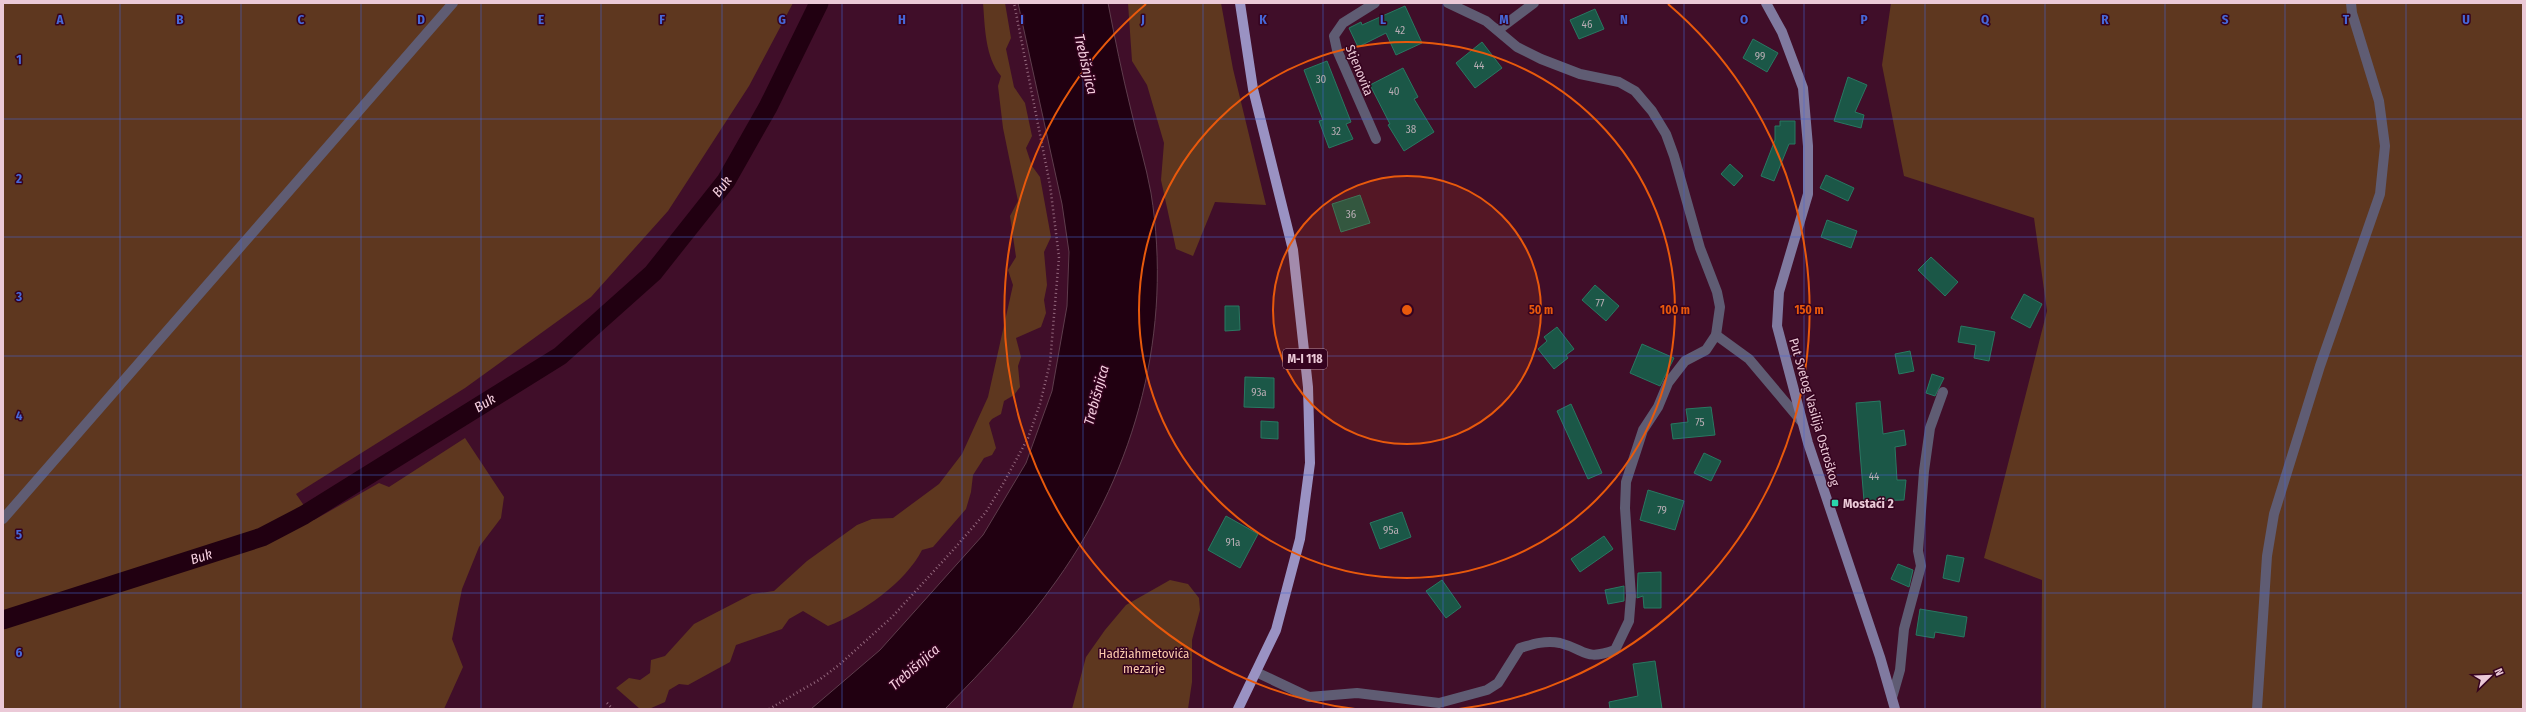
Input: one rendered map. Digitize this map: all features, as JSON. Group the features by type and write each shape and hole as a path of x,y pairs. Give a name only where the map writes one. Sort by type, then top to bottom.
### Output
{"main road":[{"name":"M-I 118","path":"1238,709 1276,630 1300,539 1310,455 1308,387 1292,250 1253,89 1240,3"}],"street":[{"path":"3,519 392,75 453,3"},
{"name":"Stjenovita","path":"1375,3 1344,23 1334,36 1337,50 1376,139"},
{"path":"1256,672 1309,697 1357,693 1439,703 1487,690 1498,683 1520,648 1537,643 1560,643 1594,656 1615,650 1629,621 1631,596 1625,508 1626,482 1643,430 1658,407 1668,383 1685,361 1706,350 1716,335 1720,307 1717,292 1698,242 1674,156 1666,134 1652,111 1635,91 1619,82 1562,68 1517,47 1486,20 1448,3"},
{"path":"1498,30 1534,3"},
{"name":"Put Svetog Vasilija Ostroškog","path":"1766,3 1782,32 1803,88 1808,146 1808,194 1779,292 1777,326 1802,422 1895,709"},
{"path":"2257,709 2267,556 2274,514 2320,366 2380,194 2385,146 2378,100 2352,13 2351,3"},
{"path":"1716,335 1749,359 1802,422"},
{"path":"1892,698 1900,670 1904,629 1921,566 1918,552 1924,471 1930,428 1943,392"}],"path":[{"path":"769,709 819,680 839,665 892,617 954,549 986,512 1003,484 1028,438 1040,404 1050,363 1059,258 1050,185 1014,3"},
{"path":"607,703 613,709"}],"green space":[{"path":"3,3 793,3 749,86 668,211 591,297 465,388 296,494 314,520 379,483 389,487 465,438 504,497 501,518 479,547 462,589 452,639 463,667 444,709 3,709"},
{"path":"983,3 1005,3 1011,38 1006,49 1014,87 1025,103 1032,136 1026,148 1032,166 1040,177 1051,237 1044,252 1047,285 1044,300 1046,313 1041,327 1016,338 1021,357 1018,366 1020,387 1014,395 1004,401 1001,414 992,419 989,423 996,448 992,455 984,458 973,475 971,492 966,509 933,547 922,550 915,562 905,574 881,596 854,614 828,626 803,611 789,619 782,629 736,645 730,662 688,685 679,684 669,690 665,702 649,709 640,709 616,688 629,678 640,680 650,673 651,660 665,656 694,624 752,594 774,591 807,561 857,525 872,519 893,518 939,484 962,454 988,397 1013,285 1008,270 1016,257 1010,216 1018,201 1003,128 998,86 1001,76 989,51 985,32"},
{"path":"1128,3 1221,3 1233,69 1266,205 1215,202 1193,256 1176,249 1161,180 1164,143 1147,85 1132,61"},
{"path":"1891,3 2523,3 2523,709 2041,709 2042,580 1984,558 2047,311 2034,218 1904,176 1882,65"},
{"name":"Hadžiahmetovića mezarje","path":"1170,580 1188,584 1199,598 1200,610 1192,640 1192,682 1188,709 1072,709 1086,657 1105,630 1126,605"}],"water":[{"name":"Trebišnjica","path":"1018,3 1108,3 1149,183 1157,244 1157,295 1152,346 1142,396 1128,444 1109,491 1085,537 1057,580 1018,631 945,709 811,709 880,650 983,535 1026,463 1052,391 1067,306 1069,252 1062,204"}],"building":[{"path":"1405,6 1422,43 1396,55 1386,33 1358,47 1349,28 1361,22 1362,25"},
{"path":"1595,9 1604,29 1579,39 1570,20"},
{"path":"1753,39 1778,53 1767,72 1743,58"},
{"path":"1482,42 1502,68 1475,88 1456,63"},
{"path":"1327,61 1351,122 1346,124 1353,139 1329,148 1319,121 1323,120 1304,70"},
{"path":"1403,68 1418,97 1414,99 1434,132 1404,151 1388,125 1390,124 1370,85"},
{"path":"1848,77 1867,85 1855,112 1864,115 1861,128 1834,121"},
{"path":"1780,121 1795,121 1795,144 1789,144 1774,181 1761,176 1775,140 1775,126 1780,126"},
{"path":"1730,164 1743,176 1734,186 1721,174"},
{"path":"1826,175 1854,188 1848,201 1820,188"},
{"path":"1360,195 1370,223 1341,232 1332,204"},
{"path":"1827,220 1857,231 1851,248 1821,237"},
{"path":"1931,257 1958,282 1945,296 1918,270"},
{"path":"1595,285 1619,306 1606,321 1582,300"},
{"path":"2024,294 2042,304 2030,328 2011,318"},
{"path":"1225,306 1239,306 1240,330 1225,331"},
{"path":"1961,326 1995,332 1989,361 1974,358 1976,345 1958,342"},
{"path":"1557,327 1574,349 1566,355 1568,358 1554,369 1538,349 1547,341 1544,337"},
{"path":"1642,344 1674,358 1660,386 1630,373"},
{"path":"1910,351 1914,371 1899,374 1895,354"},
{"path":"1932,374 1944,378 1935,396 1926,393"},
{"path":"1245,377 1274,378 1274,408 1244,407"},
{"path":"1880,401 1883,434 1904,430 1906,445 1895,447 1897,480 1906,480 1904,500 1864,501 1856,403"},
{"path":"1571,404 1602,473 1588,479 1557,411"},
{"path":"1711,407 1715,435 1673,439 1671,424 1688,422 1686,409"},
{"path":"1261,421 1278,422 1278,439 1261,438"},
{"path":"1704,453 1721,461 1711,481 1694,473"},
{"path":"1648,490 1684,501 1675,530 1640,520"},
{"path":"1402,512 1411,537 1380,549 1370,523"},
{"path":"1226,516 1258,534 1240,568 1208,550"},
{"path":"1604,536 1613,549 1580,572 1571,559"},
{"path":"1947,555 1964,558 1959,582 1943,578"},
{"path":"1898,564 1913,570 1909,587 1891,579"},
{"path":"1661,572 1661,608 1644,608 1643,596 1637,598 1638,573"},
{"path":"1442,580 1461,607 1446,618 1426,591"},
{"path":"1624,586 1624,601 1608,604 1605,590"},
{"path":"1920,609 1967,617 1964,637 1935,632 1934,638 1916,635"},
{"path":"1655,661 1662,709 1610,709 1609,702 1638,696 1633,664"}],"waterway":[{"name":"Buk","path":"3,620 262,537 304,515 560,356 653,273 726,181 768,107 819,3"}],"place":[{"name":"Mostaći 2","path":"1835,503"}]}
